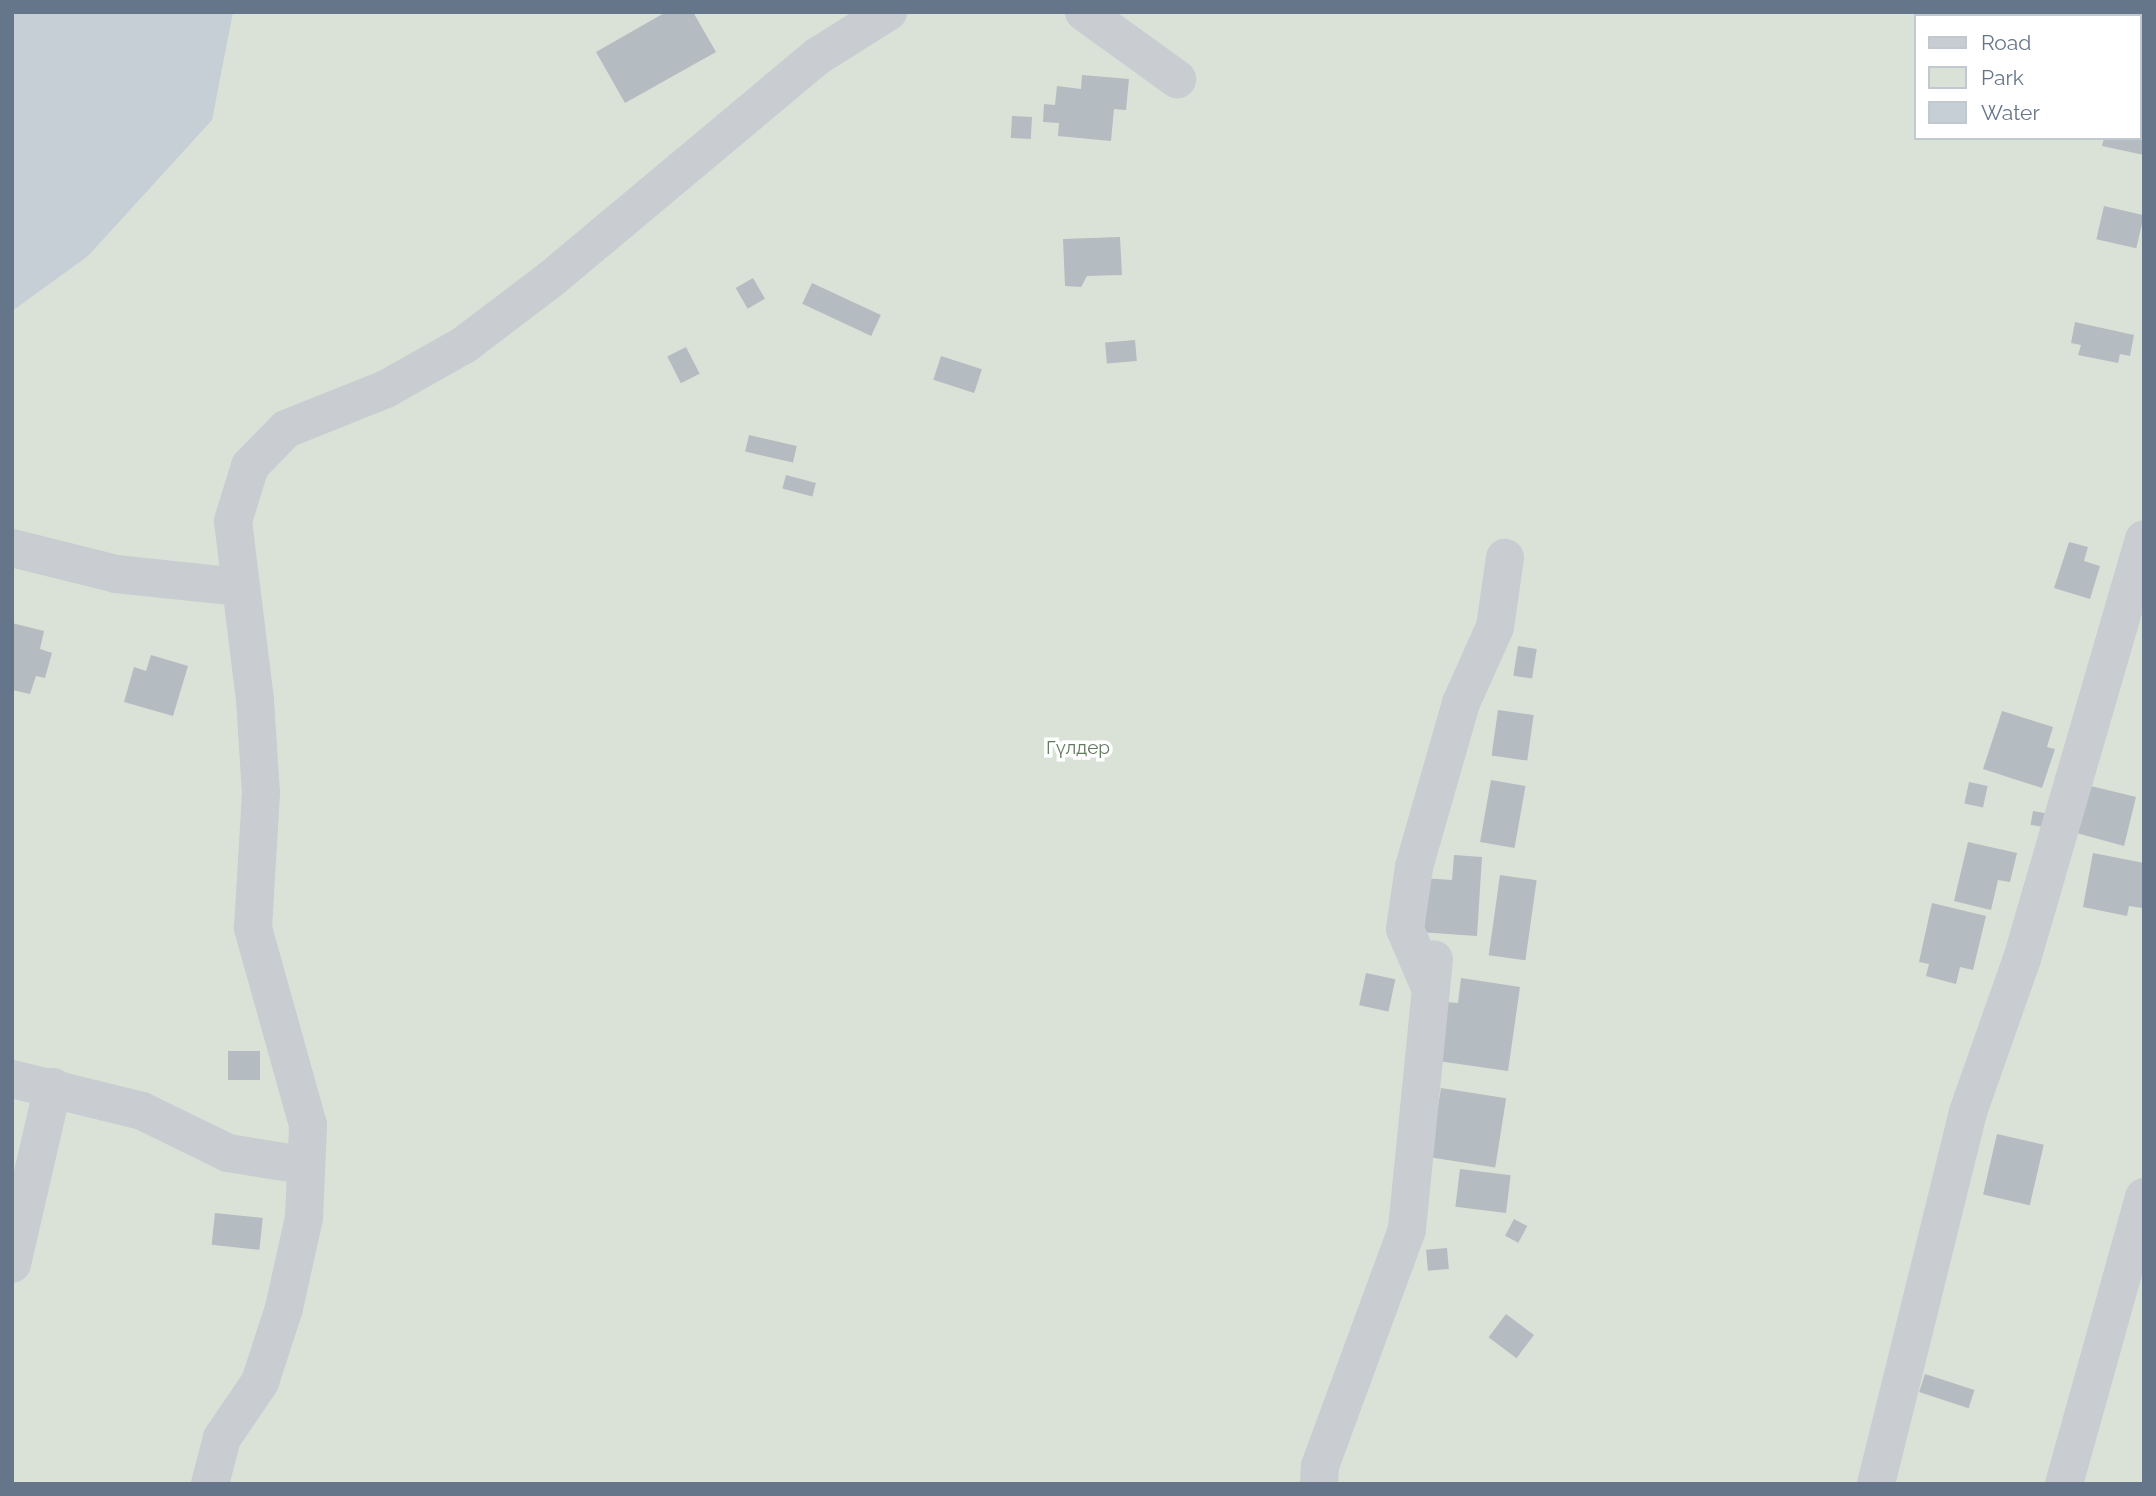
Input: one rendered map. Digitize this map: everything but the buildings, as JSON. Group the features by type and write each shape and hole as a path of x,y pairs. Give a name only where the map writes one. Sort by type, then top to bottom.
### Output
{"street":[{"path":"210,1484 222,1438 260,1382 284,1308 304,1218 303,1165 309,1125 253,928 261,793 255,699 233,521 250,466 286,429 386,389 464,345 551,279 818,56 888,12"},
{"path":"1084,12 1177,79"},
{"path":"1876,1484 1968,1112 2022,959 2144,539"},
{"path":"12,548 116,574 240,587"},
{"path":"1319,1484 1320,1466 1407,1228 1432,975 1405,929 1414,867 1461,703 1495,627 1504,558"},
{"path":"12,1079 142,1111 228,1153 303,1165"},
{"path":"12,1264 53,1087"},
{"path":"2064,1484 2144,1198"}],"green space":[{"name":"Гүлдер","path":"12,12 2144,12 2144,1484 12,1484"}],"water":[{"path":"12,12 233,12 212,120 88,256 12,311"}]}
